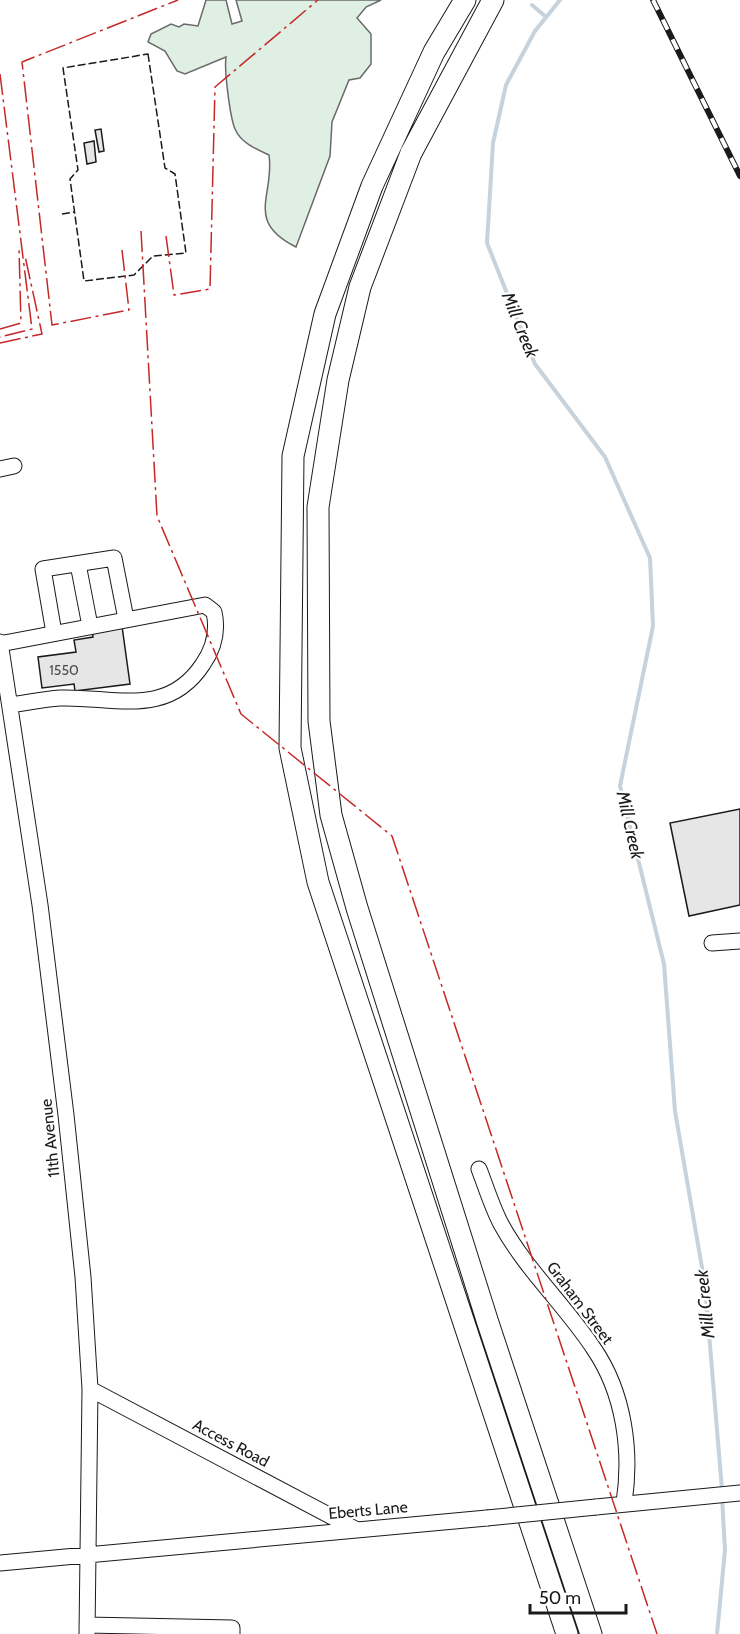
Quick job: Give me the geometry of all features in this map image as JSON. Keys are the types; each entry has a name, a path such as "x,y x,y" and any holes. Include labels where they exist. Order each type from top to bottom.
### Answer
{"highway":[{"path":"465,0 434,51 372,186 326,314 293,456 290,748 318,882 567,1634"},
{"path":"493,0 411,153 360,287 338,380 318,507 319,721 331,815 357,908 488,1323 591,1634"}],"street":[{"path":"54,633 43,569 114,558 126,619"},
{"path":"78,564 90,626"},
{"path":"0,643 205,605 214,612 217,628 207,657 194,678 173,693 153,700 128,702 60,698 10,705"},
{"name":"11th Avenue","path":"0,643 66,1115 83,1277 90,1389 87,1629"},
{"path":"712,943 740,941"},
{"name":"Graham Street","path":"479,1168 501,1224 540,1281 595,1349 614,1389 624,1424 628,1475 624,1503"},
{"name":"Access Road","path":"90,1389 355,1529"},
{"name":"Eberts Lane","path":"0,1563 740,1493"},
{"path":"87,1629 232,1631"}],"green space":[{"path":"206,0 226,0 232,24 242,21 236,0 381,0 366,7 357,18 371,34 371,64 360,78 349,80 332,122 330,156 296,247 280,237 266,217 269,155 245,142 235,129 228,93 226,57 185,74 177,71 165,51 148,42 151,34 171,24 179,27 184,24 198,26"}],"building":[{"path":"101,129 104,151 99,152 95,130"},
{"path":"94,141 96,162 87,164 84,143"},
{"path":"122,626 130,684 75,691 74,684 42,688 38,657 76,652 74,640 93,637 92,630"},
{"path":"740,809 740,905 689,916 670,823"}],"waterway":[{"name":"Mill Creek","path":"560,0 535,31 506,85 493,143 487,243 535,364 605,457 650,558 653,626 620,786 664,964 675,1111 705,1285 722,1490"},
{"path":"532,5 546,17"},
{"name":"Mill Creek","path":"717,1634 725,1550 722,1497"}],"railway":[{"path":"653,0 740,176"}],"fence":[{"path":"148,54 165,168 175,174 186,253 153,256 134,275 84,281 70,179 78,170 63,68 148,54"},
{"path":"62,214 75,212"}],"power":[{"path":"122,250 129,310 52,325 22,62 178,0"},
{"path":"166,236 174,295 210,289 215,87 318,0"},
{"path":"0,74 32,329 0,337"},
{"path":"141,231 157,516 241,714 392,836 657,1634"},
{"path":"0,329 21,323 19,248"},
{"path":"0,343 42,334 25,256"}]}
